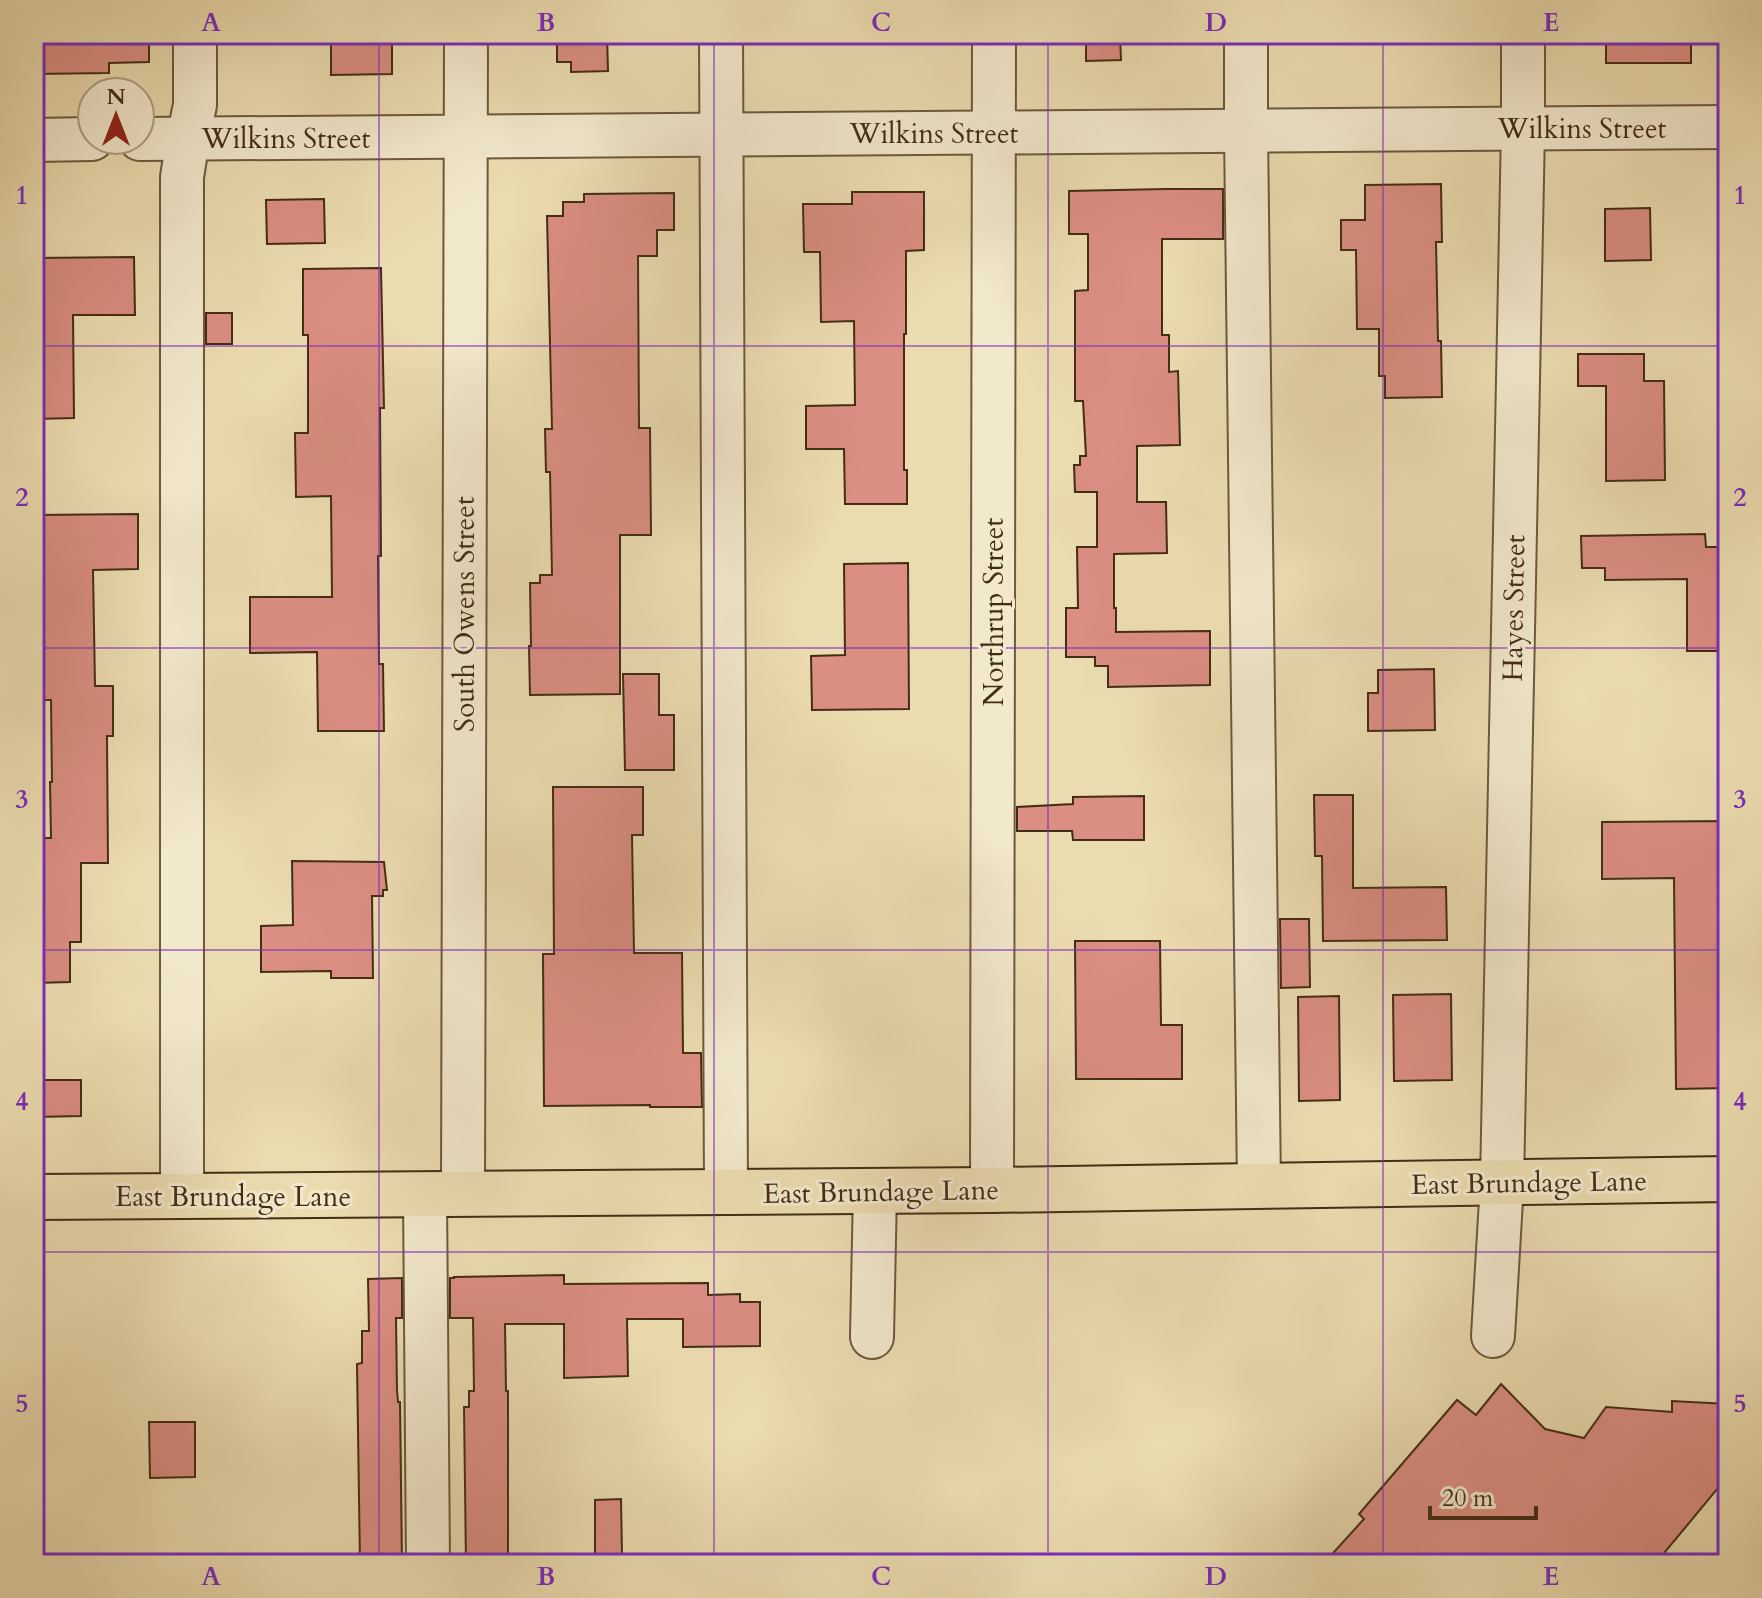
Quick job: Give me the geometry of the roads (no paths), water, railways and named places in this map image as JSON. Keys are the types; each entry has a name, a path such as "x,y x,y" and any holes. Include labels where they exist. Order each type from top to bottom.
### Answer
{"main road":[{"name":"East Brundage Lane","path":"34,1197 992,1190 1728,1179"}],"street":[{"path":"182,1196 182,177 195,105 195,34"},
{"name":"South Owens Street","path":"428,1564 444,1194 466,34"},
{"path":"721,34 726,1192"},
{"name":"Northrup Street","path":"992,1190 994,34"},
{"path":"1246,34 1259,1186"},
{"name":"Hayes Street","path":"1493,1336 1502,1183 1523,34"},
{"name":"Wilkins Street","path":"156,139 1728,127"},
{"path":"34,140 76,139"},
{"path":"872,1337 875,1191"}]}
